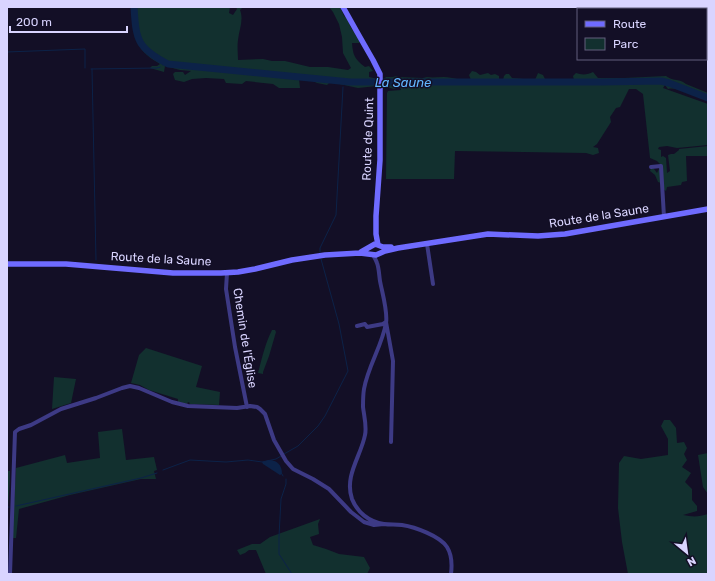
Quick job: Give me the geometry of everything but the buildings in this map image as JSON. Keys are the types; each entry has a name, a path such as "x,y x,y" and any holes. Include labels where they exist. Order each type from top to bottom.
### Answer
{"street":[{"name":"Route de Quint","path":"343,7 374,60 380,77 380,160 375,246"},
{"path":"651,167 661,166 664,217"},
{"name":"Route de la Saune","path":"7,264 66,264 198,274 227,272 255,269 314,256 360,253 376,254 398,248 488,234 538,236 565,234 708,209"},
{"path":"427,244 433,284"},
{"path":"376,254 370,251 375,246 381,248 376,254 392,361 391,442"},
{"name":"Route de la Saune","path":"360,253 375,246 398,248"},
{"name":"Chemin de l'Église","path":"227,272 226,289 235,347 247,407"},
{"path":"357,326 365,324 367,327 386,322"},
{"path":"384,524 370,520 361,513 354,503 350,487 351,475 365,436 363,396 366,381 386,322"},
{"path":"10,574 14,438 16,431 38,422 61,409 130,386 139,388 172,402 188,406 237,408 257,406 263,411 268,420 274,440 286,461 293,469 318,481 329,489 351,512 364,522 374,525 384,524 408,526 442,541 447,546 450,553 451,574"}],"green space":[{"path":"133,7 230,7 229,13 233,15 237,9 236,7 243,7 240,10 241,21 238,42 238,60 263,59 285,61 310,67 328,67 348,70 351,68 343,53 339,24 329,7 340,7 360,42 352,43 355,57 365,67 369,66 373,71 369,72 369,77 378,79 377,86 358,88 330,82 327,85 317,83 309,79 299,79 300,88 279,88 273,84 246,81 242,84 226,83 224,79 192,79 184,82 175,80 173,74 175,72 183,72 185,75 191,71 165,66 164,72 150,68 160,64 142,50 136,39"},
{"path":"472,71 480,75 488,73 491,75 495,74 499,76 499,79 503,80 506,74 509,74 512,78 535,80 538,73 543,75 545,79 574,80 573,76 576,73 589,74 593,72 598,78 666,76 671,79 682,81 708,93 708,100 701,97 696,97 694,94 678,89 668,89 665,85 663,88 708,104 708,145 677,148 667,146 659,147 658,149 661,150 661,157 663,156 666,158 667,173 670,171 668,155 674,154 679,149 708,146 708,156 686,156 687,181 682,182 681,185 667,187 666,191 662,188 661,183 658,182 655,175 650,171 651,168 657,173 660,164 650,158 643,94 636,89 629,89 620,107 616,108 610,117 611,122 597,144 593,147 598,148 599,153 593,155 586,153 455,151 454,179 386,179 387,93 388,91 401,90 400,87 394,89 387,87 383,80 386,77 396,76 423,78 446,77 460,80 471,80 469,75"},
{"path":"272,330 275,330 276,332 269,356 263,374 258,373 266,346"},
{"path":"146,348 202,366 196,387 220,392 219,405 189,404 190,403 188,402 187,404 178,402 178,399 131,383 139,355"},
{"path":"54,377 76,379 71,403 52,409"},
{"path":"664,420 670,420 676,428 677,443 684,442 687,448 684,454 687,460 682,467 691,473 685,482 692,489 692,500 697,506 697,511 683,515 702,516 708,514 708,574 628,574 618,508 619,463 624,456 641,459 668,455 668,439 661,426"},
{"path":"122,429 126,460 154,457 157,470 154,471 156,479 141,479 70,495 19,509 16,538 12,538 16,468 65,455 67,463 100,458 98,432"},
{"path":"708,453 708,494 703,487 698,455"},
{"path":"7,471 10,471 7,521"},
{"path":"320,519 318,524 319,534 310,537 313,545 339,554 364,557 370,568 367,574 266,574 256,550 249,550 240,555 237,550 252,544 260,544 270,537"}],"water":[{"path":"269,460 278,464 281,468 282,474 280,475 262,462"}],"waterway":[{"name":"La Saune","path":"134,7 137,35 140,42 150,53 168,64 350,82 661,81 708,98"},
{"path":"7,52 85,49 85,68"},
{"path":"91,69 160,67"},
{"path":"92,69 96,260"},
{"path":"320,252 320,248 336,215 343,87"},
{"path":"284,454 298,446 318,426 325,416 348,371 339,324 321,259"},
{"path":"163,470 190,460 226,462 248,460 262,462 276,459 281,456"},
{"path":"16,506 141,478 157,473"},
{"path":"286,479 286,484 281,499 279,554 292,574"}]}
